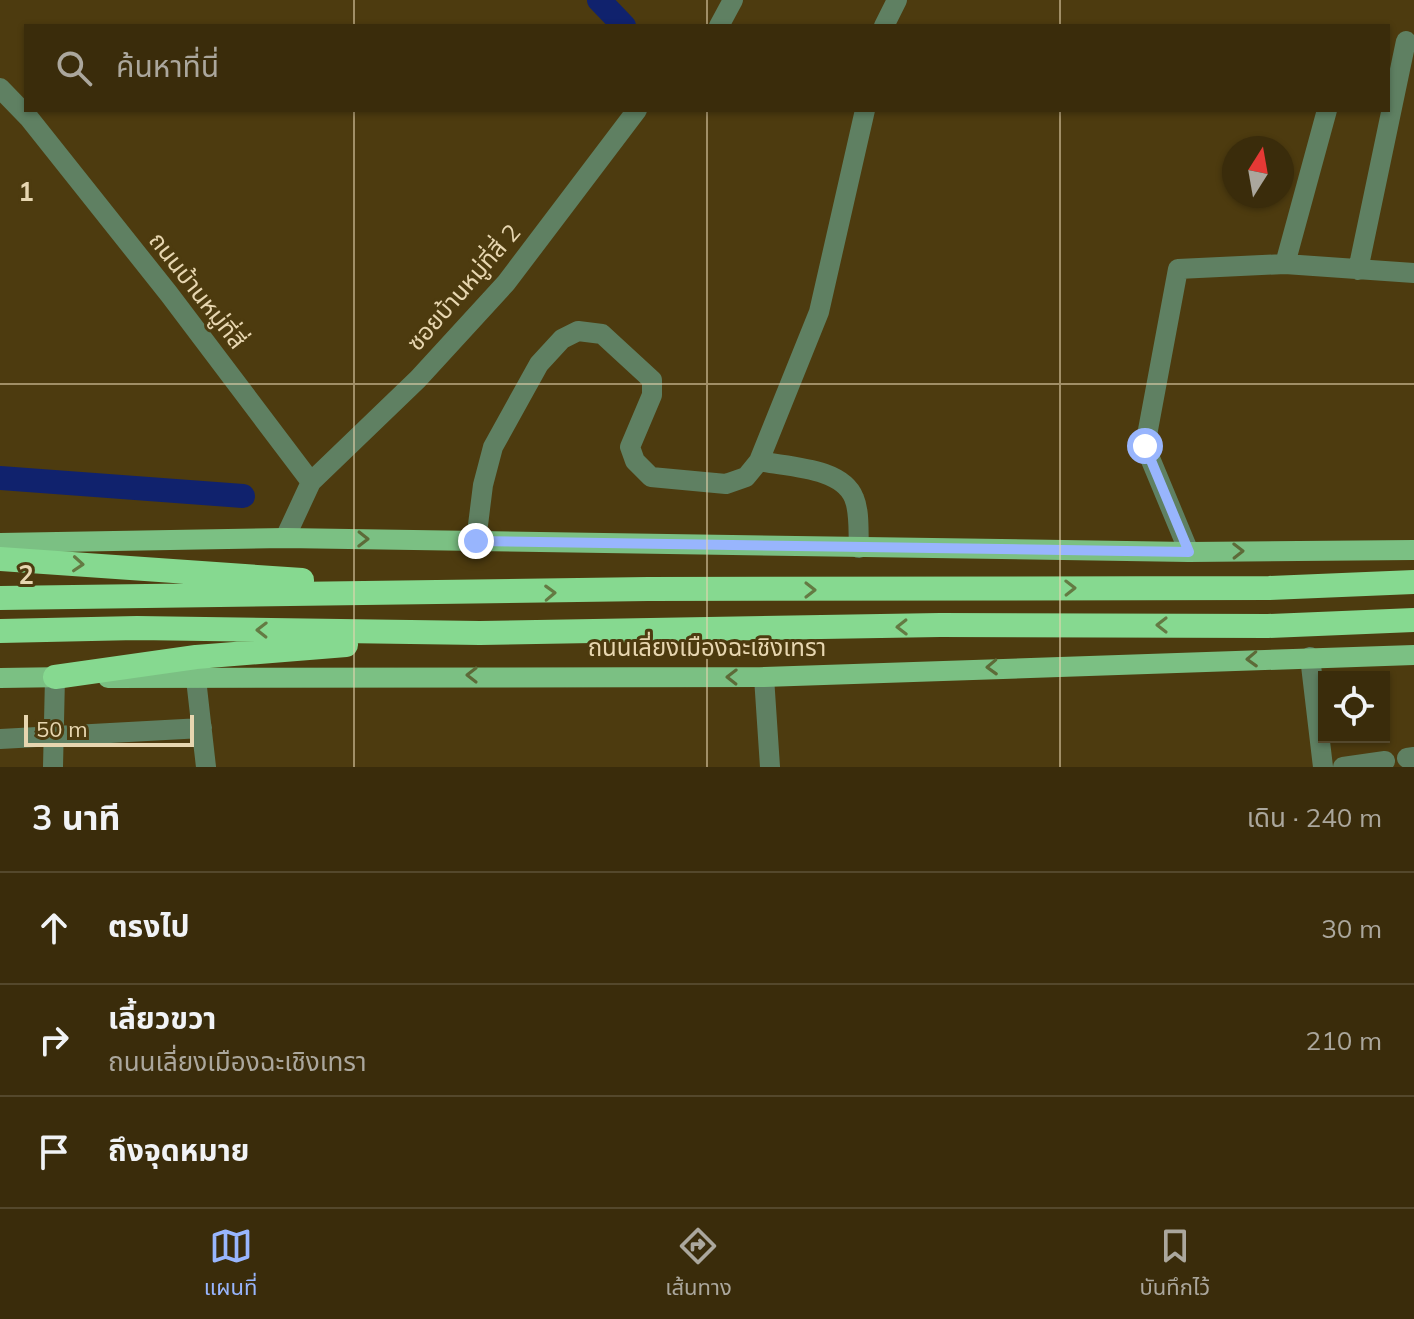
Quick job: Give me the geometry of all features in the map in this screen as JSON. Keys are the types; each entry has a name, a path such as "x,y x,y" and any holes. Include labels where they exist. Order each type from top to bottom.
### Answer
{"highway":[{"path":"0,559 472,592"},
{"path":"0,598 1269,588 1414,582"},
{"name":"ถนนเลี่ยงเมืองฉะเชิงเทรา","path":"0,631 137,628 480,633 940,625 1268,626 1414,620"},
{"path":"55,677 196,657 480,633"}],"main road":[{"path":"0,543 285,538 1189,552 1414,550"},
{"name":"ถนนเลี่ยงเมืองฉะเชิงเทรา","path":"0,678 196,679 414,675 764,677 1414,655"}],"street":[{"path":"720,24 733,0"},
{"path":"885,24 897,0"},
{"path":"1390,106 1403,40"},
{"name":"ถนนบ้านหมู่ที่สี่","path":"0,88 29,118 169,294 311,482"},
{"name":"ซอยบ้านหมู่ที่สี่ 2","path":"311,482 418,379 506,283 635,112"},
{"path":"476,541 483,485 493,447 539,364 562,339 578,331 602,334 652,380 652,395 630,447 635,461 651,477 726,484 746,477 759,461 819,312 865,112"},
{"path":"1285,264 1326,112"},
{"path":"1358,270 1389,112"},
{"path":"1189,552 1145,446 1178,269 1285,264 1414,273"},
{"path":"759,461 836,477 848,486 856,501 859,548"},
{"path":"285,538 311,482"},
{"path":"1310,657 1323,767"},
{"path":"53,767 55,677"},
{"path":"764,677 770,767"},
{"path":"196,679 206,767"},
{"path":"0,739 202,728"},
{"path":"1343,767 1385,761"}],"waterway":[{"path":"599,0 622,24"},
{"path":"0,478 243,496"}],"route":[{"path":"476,541 1189,552 1145,446"}]}
